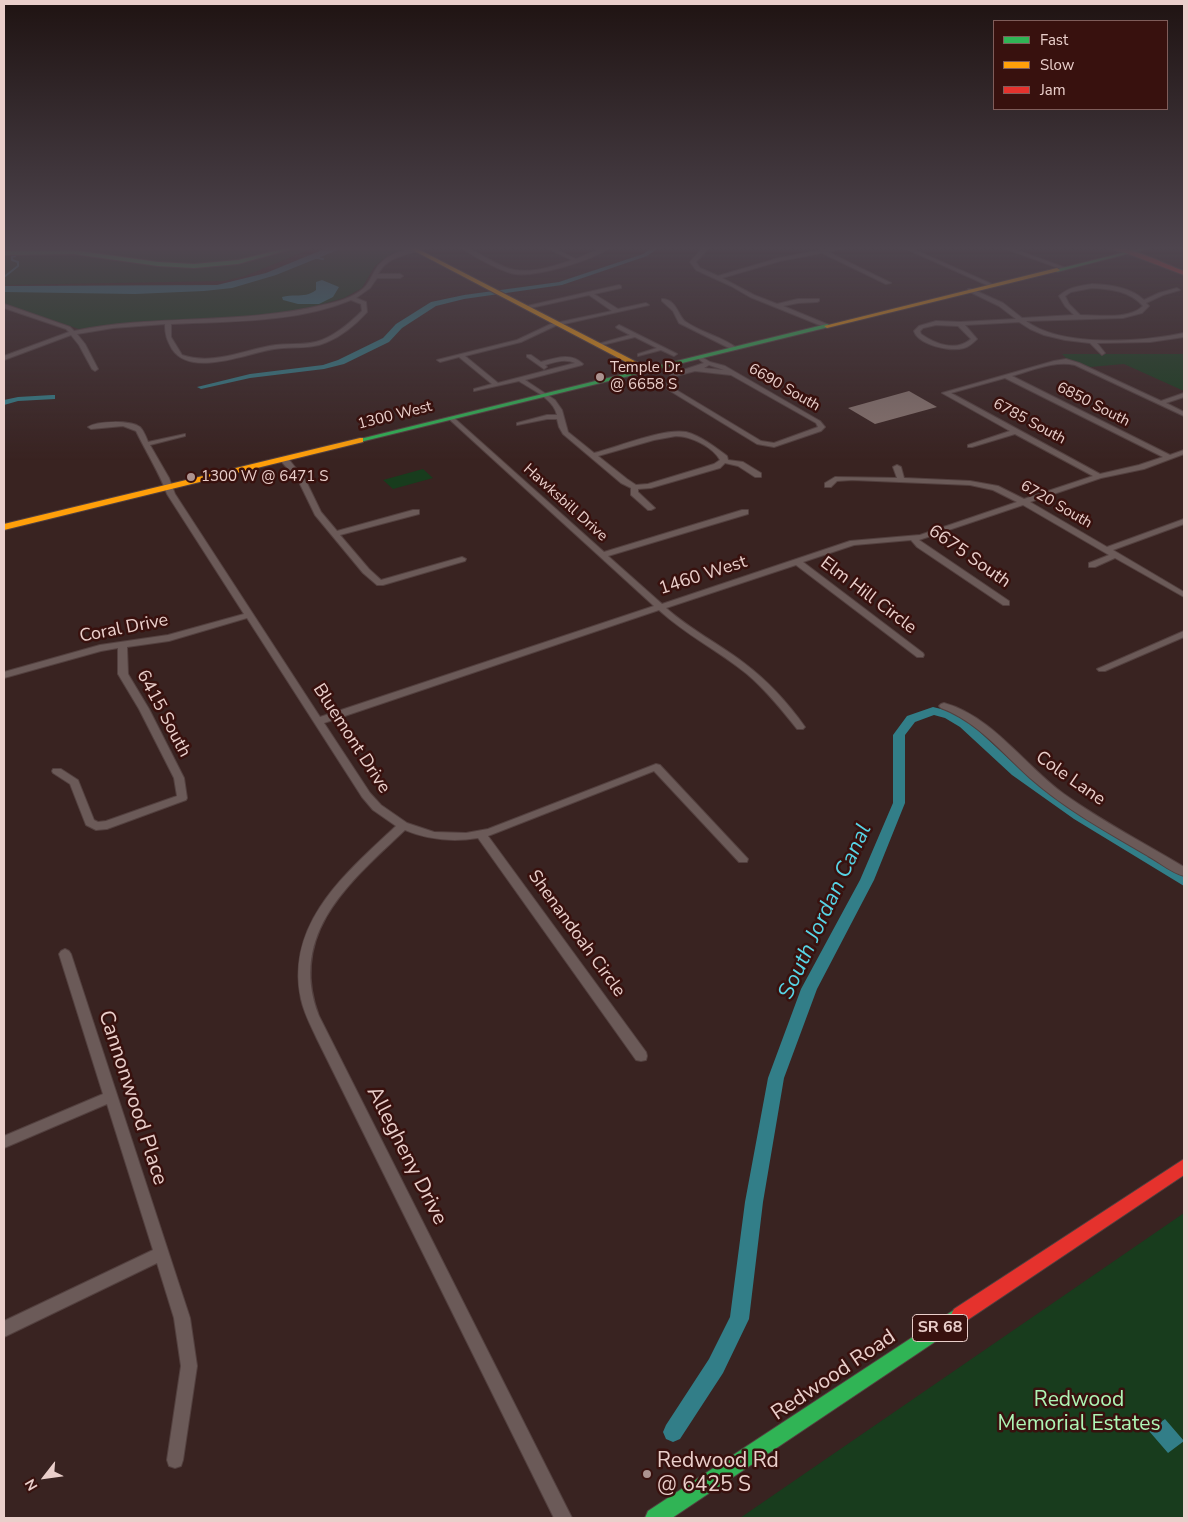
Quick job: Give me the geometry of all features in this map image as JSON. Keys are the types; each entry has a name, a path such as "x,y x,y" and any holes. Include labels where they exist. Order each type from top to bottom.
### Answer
{"main road":[{"path":"547,318 648,370"},
{"name":"1300 West","path":"4,527 648,370 704,360 735,349 859,318"},
{"name":"Redwood Road","path":"655,1518 1184,1166"}],"street":[{"path":"41,318 68,328 82,344 95,369"},
{"path":"4,358 72,333 96,329 258,318"},
{"path":"168,323 167,335 180,356 190,360 214,360 275,347 308,346 322,342 331,338 356,318"},
{"path":"440,360 519,341 559,324 586,318"},
{"path":"679,318 681,322 735,349"},
{"path":"807,318 827,326"},
{"path":"1018,318 1033,329 1051,336 1092,341 1146,341 1184,335"},
{"path":"960,324 974,340 965,346 946,347 935,344 922,338 917,331 929,324 960,324 1049,318"},
{"path":"619,327 674,354"},
{"path":"600,345 635,335"},
{"path":"1092,341 1102,353"},
{"path":"640,355 662,348"},
{"path":"461,356 497,385"},
{"path":"529,356 551,372"},
{"path":"476,390 580,364 575,359 569,358 540,364"},
{"name":"6690 South","path":"704,360 733,373 818,422 822,427 820,430 774,445 759,443 670,389 669,386 673,375 694,369 704,360"},
{"path":"1006,376 1061,361 1077,364 1184,414"},
{"name":"6690 South","path":"694,369 733,373"},
{"name":"6785 South","path":"1006,376 945,393 1099,476"},
{"name":"6850 South","path":"1006,376 1169,457"},
{"path":"524,379 536,392 545,395 558,408 561,428 565,433 624,481 635,486 648,486 717,466 724,461 740,464 758,475"},
{"path":"1161,403 1184,396"},
{"path":"519,424 547,417 560,417"},
{"name":"Hawksbill Drive","path":"451,418 692,634 743,666 772,692 800,727"},
{"name":"Bluemont Drive","path":"91,427 131,425 139,430 171,494 376,808 403,826 434,835 481,834 656,767 743,859"},
{"path":"970,446 1017,431"},
{"path":"592,456 680,434 689,435 701,442 722,456 724,461"},
{"path":"147,444 183,436"},
{"name":"1460 West","path":"319,721 861,541 913,538 929,534 1099,476 1133,469 1184,452"},
{"path":"284,459 302,481 311,503 366,571 380,583 462,559"},
{"path":"896,467 901,480"},
{"name":"6720 South","path":"828,485 835,479 901,480 982,485 1004,492 1024,502 1184,595"},
{"path":"635,486 634,494 650,508"},
{"path":"335,534 416,512"},
{"path":"602,555 745,512"},
{"path":"1107,550 1184,522"},
{"name":"6675 South","path":"913,538 920,545 1006,603"},
{"path":"1092,565 1116,556"},
{"name":"Elm Hill Circle","path":"797,562 920,655"},
{"name":"Coral Drive","path":"4,675 93,650 169,638 249,615"},
{"path":"1102,669 1184,634"},
{"name":"6415 South","path":"57,770 74,782 90,822 96,826 107,825 182,798 179,778 144,709 123,674 122,644"},
{"name":"Cole Lane","path":"944,706 965,714 988,732 1016,761 1045,785 1184,872"},
{"name":"Allegheny Drive","path":"403,826 336,890 325,905 313,928 306,960 304,980 308,1000 326,1044 563,1518"},
{"name":"Shenandoah Circle","path":"481,834 642,1056"},
{"name":"Cannonwood Place","path":"65,954 182,1318 188,1350 188,1384 175,1460"},
{"path":"4,1142 110,1097"},
{"path":"4,1330 162,1254"}],"green space":[{"path":"46,318 223,318 193,319 79,329"},
{"path":"1062,354 1184,354 1184,391 1124,364 1090,367 1067,359"},
{"path":"423,469 433,478 393,489 383,480"},
{"name":"Redwood Memorial Estates","path":"1184,1213 1184,1518 740,1518"}],"water":[{"path":"1165,1419 1184,1441 1168,1453 1149,1431"}],"building":[{"path":"909,391 937,407 875,424 848,408"}],"waterway":[{"path":"201,387 250,376 324,367 341,362 386,340 399,326 410,318"},
{"path":"4,403 18,399 52,397"},
{"name":"South Jordan Canal","path":"673,1432 716,1366 739,1319 754,1202 776,1078 809,989 867,880 899,803 899,735 911,719 933,711 949,715 964,724 1016,772 1079,816 1184,881"}],"traffic: fast":[{"path":"360,440 827,326"},
{"path":"655,1518 960,1315"}],"traffic: slow":[{"path":"547,318 648,370"},
{"path":"827,326 860,318"},
{"path":"4,527 360,440"}],"traffic: jam":[{"path":"960,1315 1184,1166"}],"place":[{"name":"Temple Dr. @ 6658 S","path":"600,377"},
{"name":"1300 W @ 6471 S","path":"191,477"},
{"name":"Redwood Rd @ 6425 S","path":"647,1474"}]}
